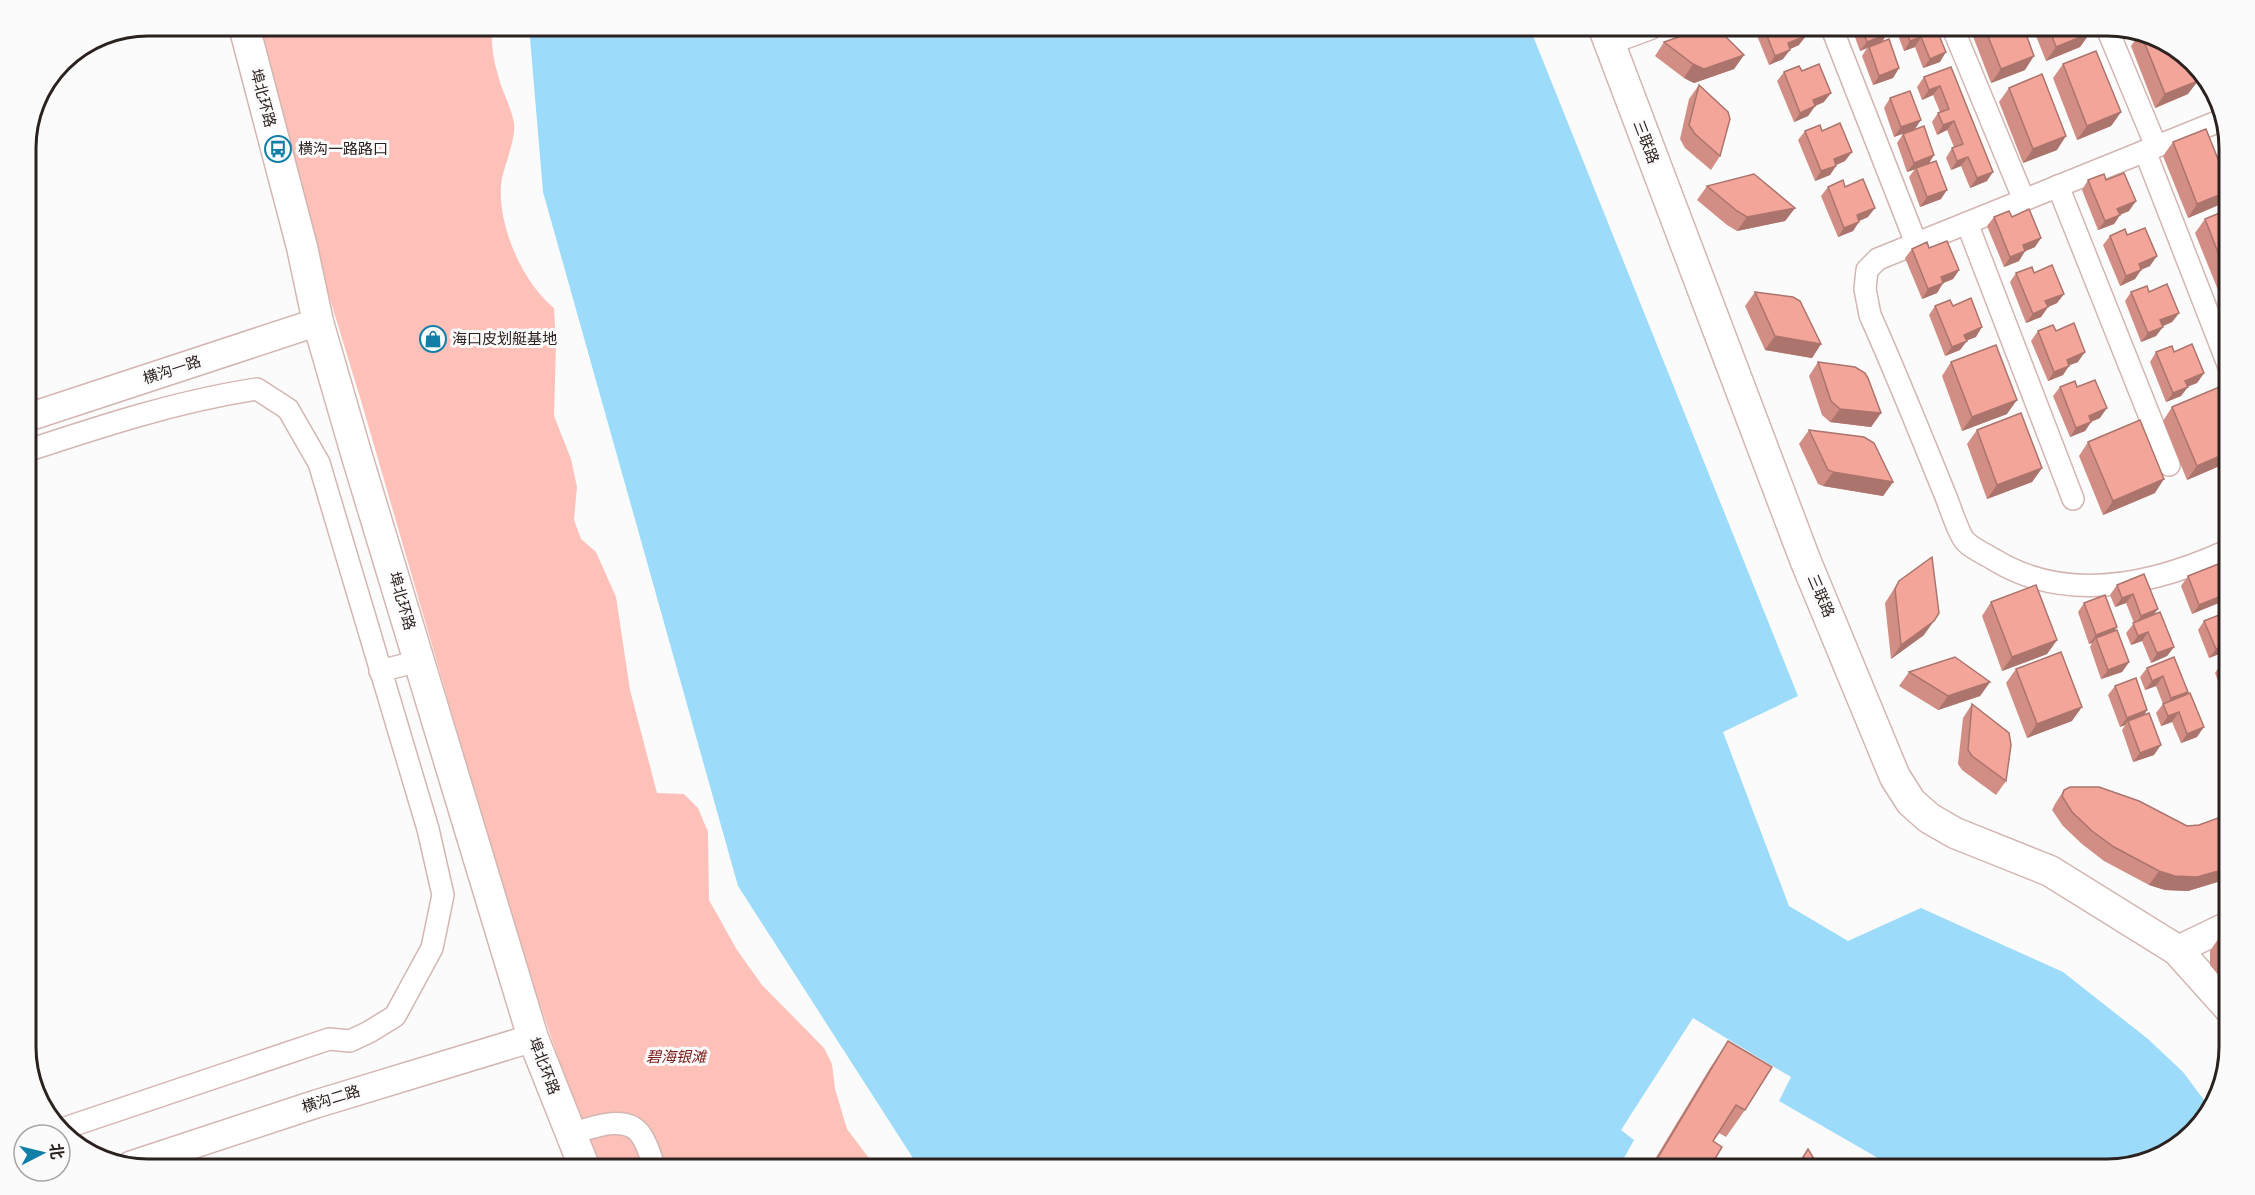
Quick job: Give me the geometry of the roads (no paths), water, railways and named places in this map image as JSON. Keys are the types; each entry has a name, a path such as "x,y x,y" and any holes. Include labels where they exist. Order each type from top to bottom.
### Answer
{"main road":[{"name":"埠北环路","path":"247,36 302,247 318,322 533,1038 581,1159"},
{"name":"三联路","path":"1606,36 1806,562 1895,777 1911,802 1929,818 1955,833 2050,871 2177,950 2219,997"}],"street":[{"path":"1834,36 1916,243"},
{"path":"1956,36 2024,200"},
{"path":"2110,36 2219,340"},
{"path":"2216,122 1878,259 1867,270 1865,289 1870,315 1965,541 2011,570 2057,584 2079,586 2109,586 2137,582 2168,574 2219,554"},
{"path":"2058,186 2169,465"},
{"path":"1967,223 2073,499"},
{"name":"横沟一路","path":"36,415 318,322"},
{"path":"36,448 135,416 221,394 257,389 288,409 319,463 428,829 443,895 432,948 395,1016 350,1041 329,1039 72,1126"},
{"path":"380,671 419,661"},
{"path":"2177,950 2219,930"},
{"name":"横沟二路","path":"149,1159 327,1100 533,1038"},
{"path":"571,1134 603,1124 625,1124 640,1132 651,1159"}],"water":[{"path":"530,36 1533,36 1798,696 1723,732 1789,906 1848,941 1921,908 2063,972 2148,1039 2183,1072 2204,1103 2186,1126 2163,1144 2136,1155 2121,1158 1880,1159 1779,1101 1791,1077 1693,1018 1621,1130 1634,1140 1624,1159 914,1159 738,886 543,192"}],"place":[{"name":"横沟一路路口","path":"278,149"},
{"name":"海口皮划艇基地","path":"433,339"}],"park label":[{"name":"碧海银滩","path":"676,1057"}]}
